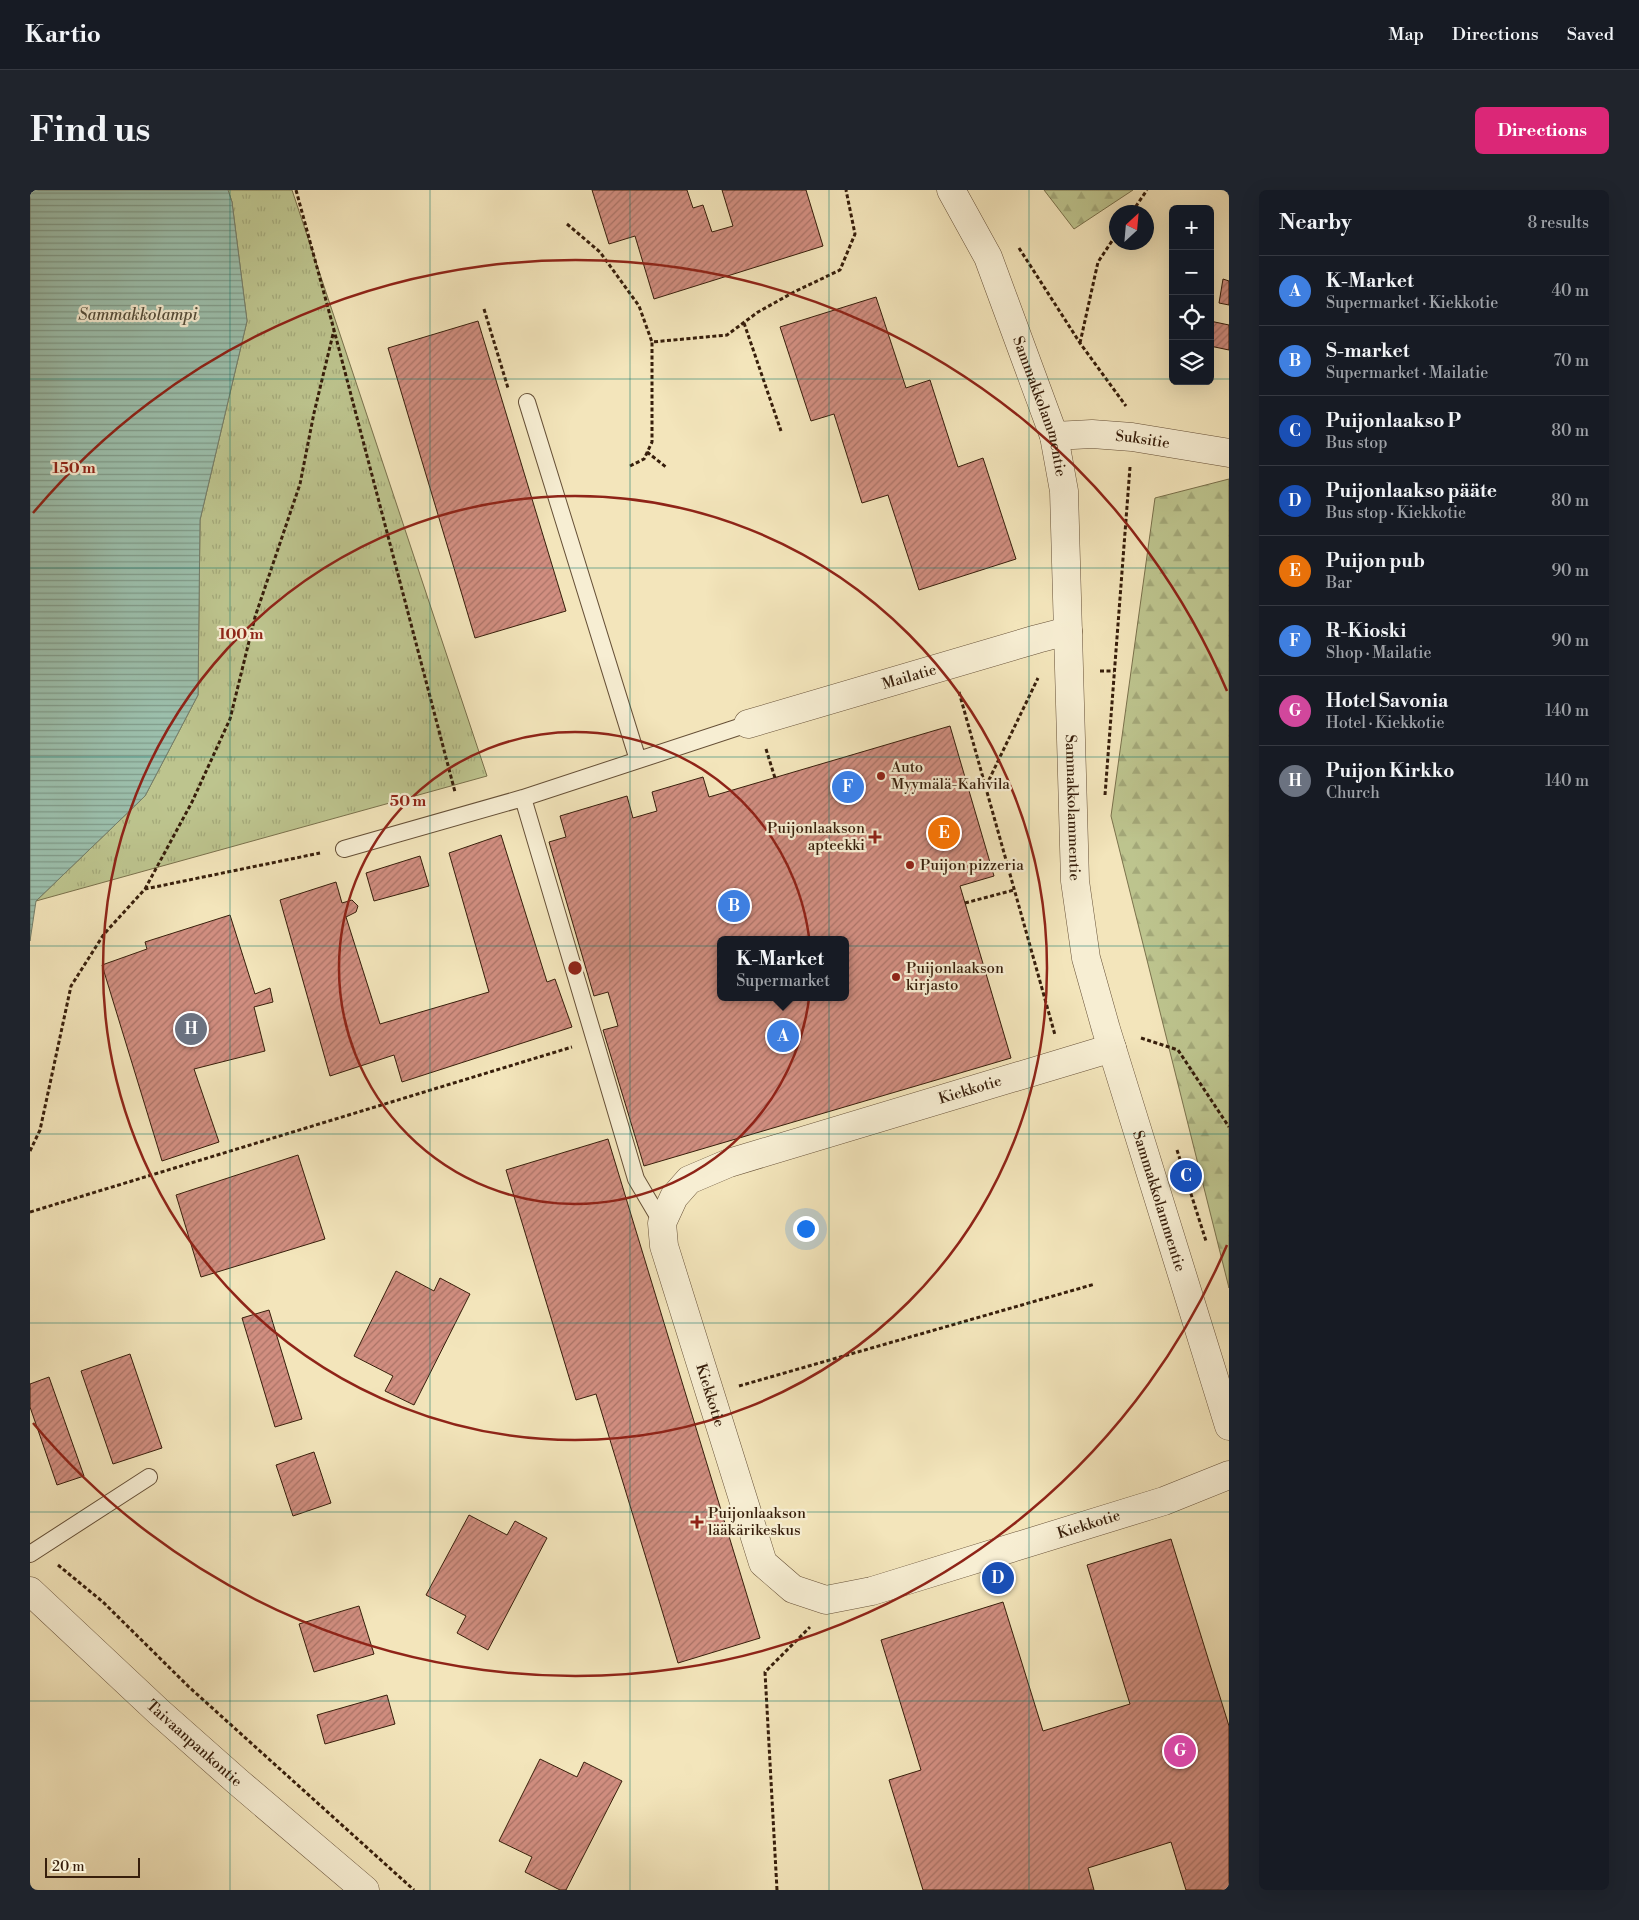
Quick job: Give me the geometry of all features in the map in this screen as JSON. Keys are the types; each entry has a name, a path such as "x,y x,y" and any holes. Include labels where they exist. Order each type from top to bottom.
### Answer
{"street":[{"name":"Sammakkolammentie","path":"951,190 988,257 1054,436 1064,491 1075,881 1086,958 1229,1426"},
{"name":"Suksitie","path":"1054,436 1092,434 1132,437 1229,453"},
{"name":"Mailatie","path":"748,724 1068,631"},
{"name":"Kiekkotie","path":"1112,1048 729,1162 689,1180 674,1197 662,1222 664,1246 763,1563 792,1589 826,1600 872,1591 1164,1501 1229,1475"},
{"name":"Taivaanpankontie","path":"30,1591 238,1782 365,1890"}],"lane":[{"path":"528,402 638,760"},
{"path":"344,848 523,798 748,724"},
{"path":"523,798 636,1179 662,1222"},
{"path":"34,1551 149,1477"}],"path":[{"path":"296,190 461,816"},
{"path":"652,342 727,335 744,322 794,292 840,270 855,234 846,190"},
{"path":"1137,205 1147,190"},
{"path":"567,224 600,252 639,306 652,342 652,442 644,459 630,466"},
{"path":"1018,246 1080,343 1132,413 1132,437 1105,796"},
{"path":"1080,343 1098,262 1109,246"},
{"path":"744,322 781,431"},
{"path":"30,1151 40,1130 72,986 104,934 145,889 192,802 230,719 256,618 300,484 334,330"},
{"path":"647,452 666,467"},
{"path":"986,786 1041,673"},
{"path":"963,706 1057,1044"},
{"path":"765,747 775,778"},
{"path":"145,889 344,848"},
{"path":"965,903 1014,890"},
{"path":"1143,1047 1140,1038 1178,1050 1229,1127"},
{"path":"30,1212 595,1040"},
{"path":"1177,1149 1206,1243"},
{"path":"753,1382 1096,1284"},
{"path":"34,1551 103,1602 188,1687 414,1890"},
{"path":"778,1890 765,1672 810,1627 826,1600"}],"green space":[{"path":"228,190 292,190 487,776 36,901 145,796 198,695 200,520 247,321 232,202"},
{"path":"1044,190 1133,190 1109,205 1074,229"},
{"path":"1229,479 1229,1288 1111,816 1155,498"}],"water":[{"name":"Sammakkolampi","path":"30,190 228,190 232,202 247,321 200,520 198,695 145,796 36,901 30,941"}],"building":[{"path":"592,190 687,190 693,208 703,205 712,232 733,226 722,190 806,190 823,246 654,299 635,236 609,244"},
{"path":"1223,279 1229,281 1229,305 1219,303"},
{"path":"876,297 906,388 930,380 958,467 983,458 1016,559 919,590 888,495 862,503 834,414 811,421 780,327"},
{"path":"478,321 566,611 475,638 388,348"},
{"path":"1214,322 1229,325 1229,350 1214,347"},
{"path":"950,726 994,876 960,886 1011,1058 644,1166 603,1030 618,1026 608,992 594,996 549,842 566,837 560,816 627,796 633,818 657,811 652,792 703,777 709,797"},
{"path":"501,835 547,982 555,979 572,1027 402,1082 394,1055 330,1076 280,900 336,882 342,903 352,900 358,906 356,912 346,917 380,1024 489,992 449,853"},
{"path":"420,856 429,886 374,901 366,873"},
{"path":"230,915 255,994 270,988 273,1002 254,1007 265,1051 194,1069 219,1142 162,1161 102,965 147,949 145,942"},
{"path":"608,1139 760,1638 678,1663 596,1394 576,1400 506,1170"},
{"path":"298,1155 325,1239 201,1277 176,1195"},
{"path":"396,1271 434,1291 440,1278 470,1294 414,1405 385,1391 393,1376 354,1356"},
{"path":"269,1310 302,1419 275,1427 242,1318"},
{"path":"130,1354 162,1448 113,1464 81,1371"},
{"path":"49,1377 84,1476 57,1485 30,1407 30,1384"},
{"path":"314,1452 331,1503 293,1516 276,1465"},
{"path":"469,1515 507,1535 515,1521 547,1538 488,1650 457,1633 466,1616 426,1595"},
{"path":"1171,1539 1229,1726 1229,1890 1186,1890 1171,1842 1088,1868 1094,1890 923,1890 889,1780 921,1770 881,1640 1003,1602 1043,1731 1130,1704 1087,1565"},
{"path":"359,1606 374,1654 314,1672 299,1624"},
{"path":"387,1695 395,1724 325,1744 317,1715"},
{"path":"540,1759 577,1777 584,1762 622,1781 566,1890 560,1890 525,1872 532,1857 499,1841"}],"place":[{"name":"Auto Myymälä-Kahvila","path":"881,776"},
{"name":"R-Kioski","path":"848,787"},
{"name":"Puijon pub","path":"944,833"},
{"name":"Puijonlaakson apteekki","path":"875,837"},
{"name":"Puijon pizzeria","path":"910,865"},
{"name":"S-market","path":"734,906"},
{"name":"Puijonlaakson kirjasto","path":"896,977"},
{"name":"Puijon Kirkko","path":"191,1029"},
{"name":"K-Market","path":"783,1036"},
{"name":"Puijonlaakso P","path":"1186,1176"},
{"name":"Puijonlaakson lääkärikeskus","path":"697,1522"},
{"name":"Puijonlaakso pääte","path":"998,1578"},
{"name":"Hotel Savonia","path":"1180,1751"}]}
